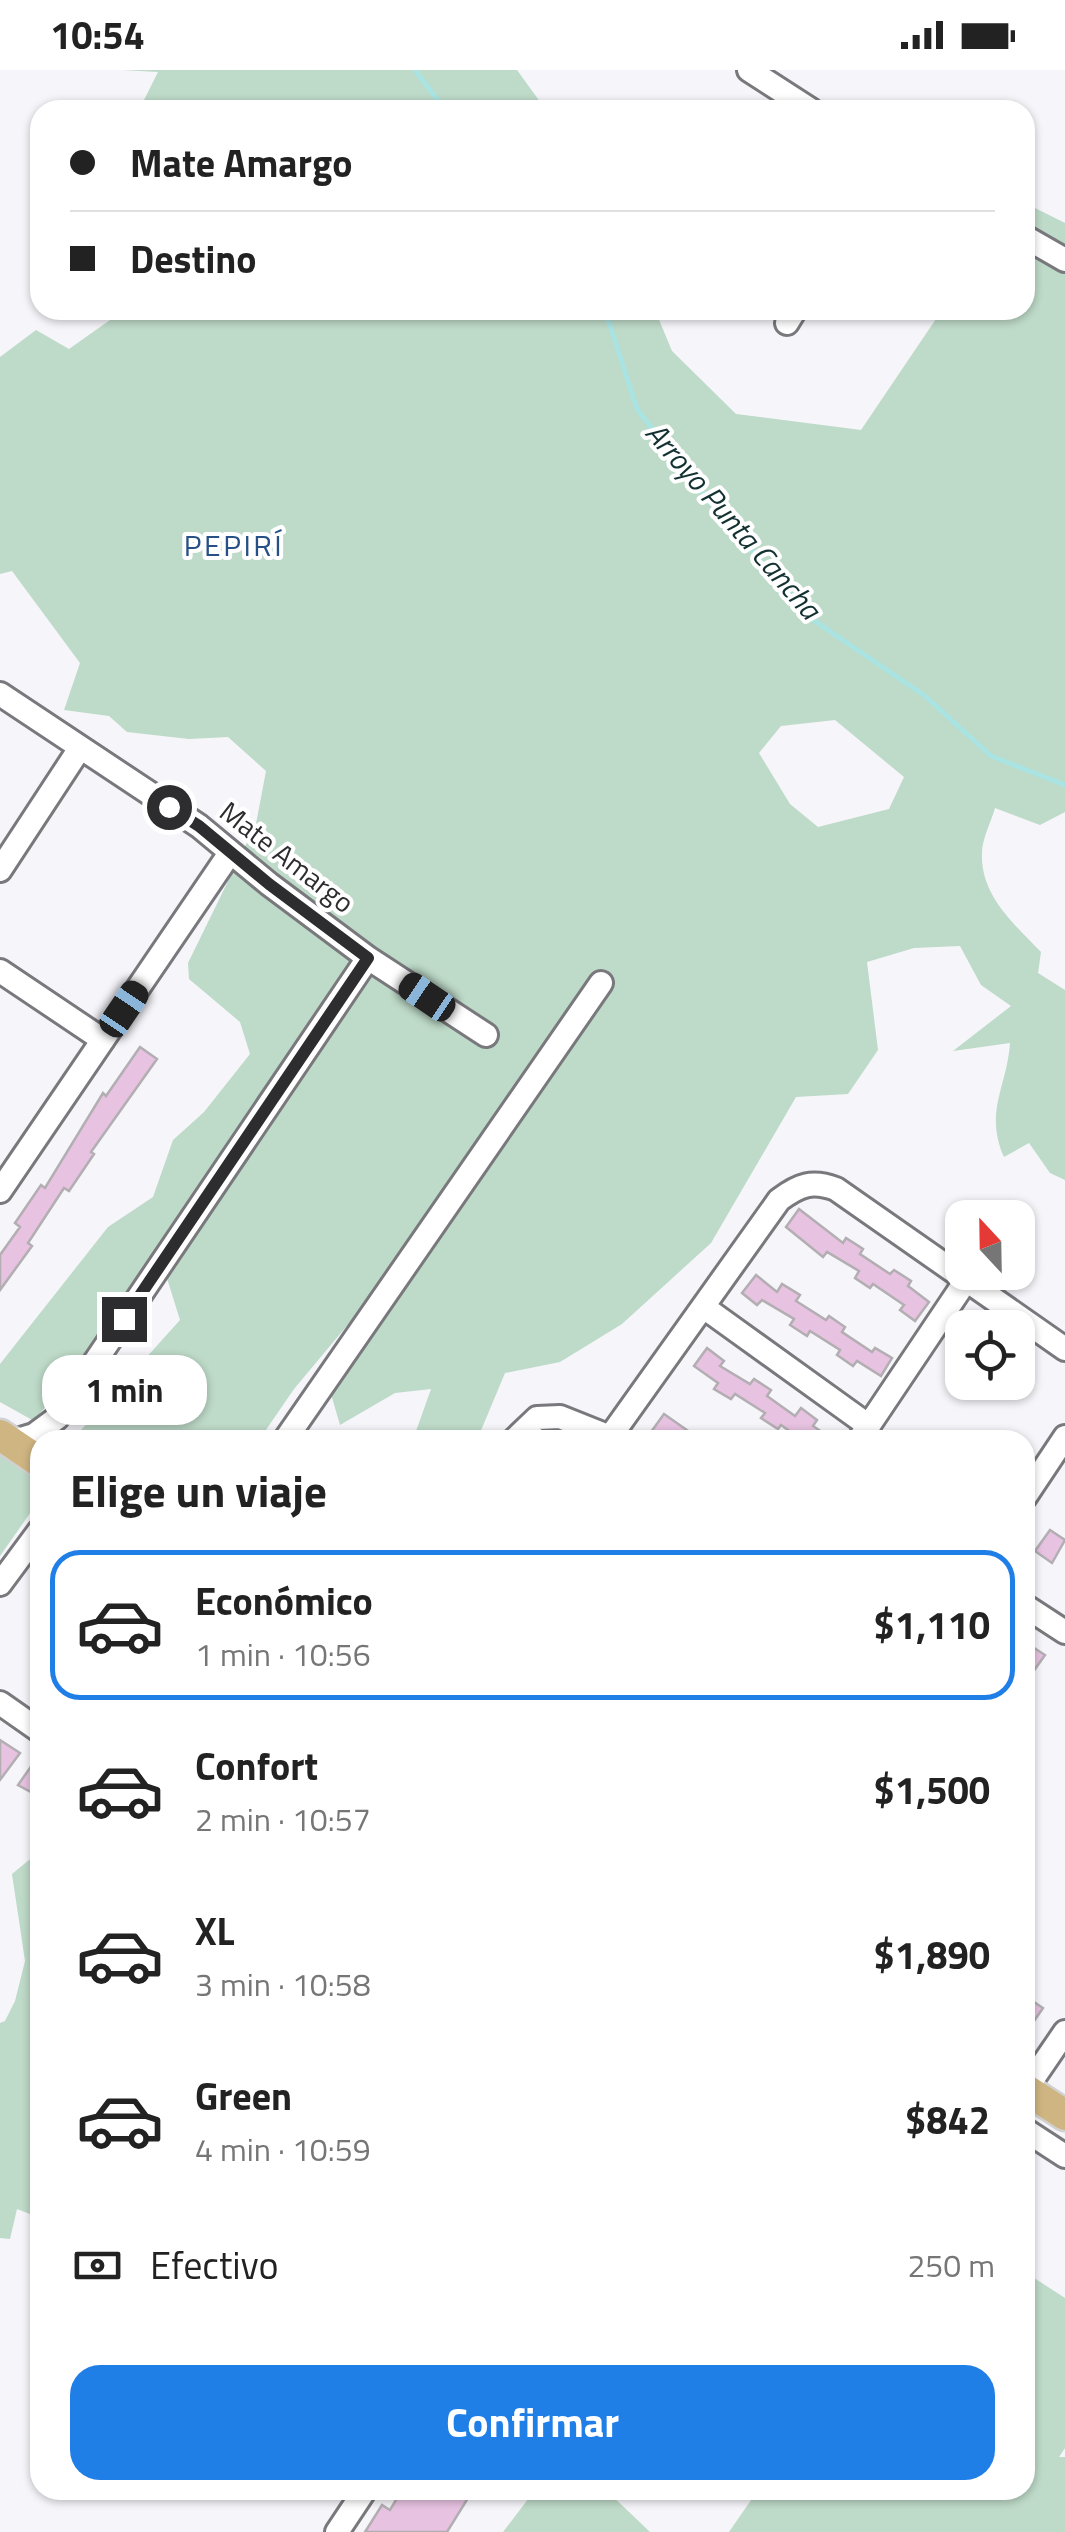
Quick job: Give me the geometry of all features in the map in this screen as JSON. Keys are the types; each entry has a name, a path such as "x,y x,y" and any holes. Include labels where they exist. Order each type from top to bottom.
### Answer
{"main road":[{"path":"5,1439 30,1455"},
{"path":"1035,2096 1065,2116"}],"street":[{"path":"749,70 796,100"},
{"path":"1035,243 1065,260"},
{"name":"Mate Amargo","path":"0,694 199,826 368,958 486,1036"},
{"path":"0,870 80,748"},
{"path":"0,1191 230,853"},
{"path":"41,1430 57,1418 368,958"},
{"path":"0,971 103,1040"},
{"path":"293,1430 601,983"},
{"path":"618,1430 779,1200 797,1186 819,1182 836,1189 945,1264"},
{"path":"866,1430 960,1290"},
{"path":"983,1290 1065,1348"},
{"path":"705,1308 860,1430"},
{"path":"524,1430 537,1418 560,1417 591,1430"},
{"path":"5,1439 30,1436"},
{"path":"1035,1483 1065,1437"},
{"path":"0,1584 30,1544"},
{"path":"1035,1612 1065,1632"},
{"path":"0,1703 30,1725"},
{"path":"1035,2075 1065,2032"},
{"path":"1035,2136 1065,2156"},
{"path":"337,2532 358,2500"}],"green space":[{"path":"122,70 517,70 539,100 144,100 158,72"},
{"path":"1035,208 1065,223 1065,812 1040,825 995,808 982,853 993,895 1041,952 1038,973 1065,990 1065,1180 1050,1173 1029,1143 1004,1157 998,1141 996,1113 1010,1043 953,1051 1011,1006 981,985 960,946 914,948 867,962 878,1050 848,1094 796,1097 711,1243 622,1324 560,1362 505,1373 481,1430 416,1430 431,1389 395,1393 340,1425 326,1377 350,1322 294,1389 266,1430 81,1430 180,1320 161,1259 34,1421 0,1402 0,1364 108,1227 153,1197 173,1140 204,1112 250,1054 240,1022 189,979 188,963 256,824 266,771 228,737 189,739 127,732 109,716 64,710 80,663 12,571 0,574 0,357 36,330 69,349 110,320 659,320 672,351 736,414 861,430 935,320 1035,320","holes":["835,720 904,777 889,809 818,827 790,804 759,753 781,726"]},
{"path":"0,1447 30,1469 30,1513 0,1556"},
{"path":"30,1859 30,2214 17,2209 10,2239 0,2238 0,2023 5,2021 15,2001 25,1961 12,1874"},
{"path":"1035,2278 1065,2298 1065,2448 1059,2457 1065,2457 1065,2532 729,2532 751,2500 1035,2500"},
{"path":"527,2500 616,2500 650,2532 503,2532"}],"building":[{"path":"140,1047 157,1059 91,1152 94,1154 69,1191 64,1188 28,1243 32,1246 0,1290 0,1255 20,1227 15,1223 41,1185 45,1188 103,1093 106,1096"},
{"path":"799,1209 843,1243 846,1238 863,1249 860,1254 890,1274 894,1270 911,1281 908,1286 929,1302 915,1321 900,1310 904,1305 873,1284 870,1288 855,1278 859,1271 827,1252 823,1257 786,1227"},
{"path":"756,1275 777,1292 782,1284 800,1295 796,1301 845,1327 842,1332 872,1352 875,1348 892,1358 881,1376 857,1361 853,1366 837,1355 840,1350 810,1331 807,1336 790,1325 794,1319 762,1300 757,1305 742,1293"},
{"path":"707,1348 724,1361 720,1366 750,1384 754,1379 771,1390 767,1396 795,1416 801,1408 817,1420 813,1426 819,1430 788,1430 781,1425 778,1429 761,1418 765,1413 735,1394 731,1399 714,1389 718,1383 694,1366"},
{"path":"664,1414 687,1430 652,1430"},
{"path":"1050,1530 1065,1540 1052,1563 1035,1551"},
{"path":"1035,1648 1045,1655 1035,1669"},
{"path":"0,1740 20,1753 0,1780"},
{"path":"30,1768 30,1792 18,1785"},
{"path":"1035,2003 1043,2008 1035,2020"},
{"path":"396,2500 467,2500 447,2532 365,2532 382,2505 390,2510"}],"waterway":[{"name":"Arroyo Punta Cancha","path":"415,70 438,100"},
{"name":"Arroyo Punta Cancha","path":"608,320 637,409 716,510 812,619 925,696 991,756 1065,785"}],"district":[{"name":"PEPIRÍ","path":"234,546"}],"route":[{"path":"124,1319 368,958 169,807"}]}
